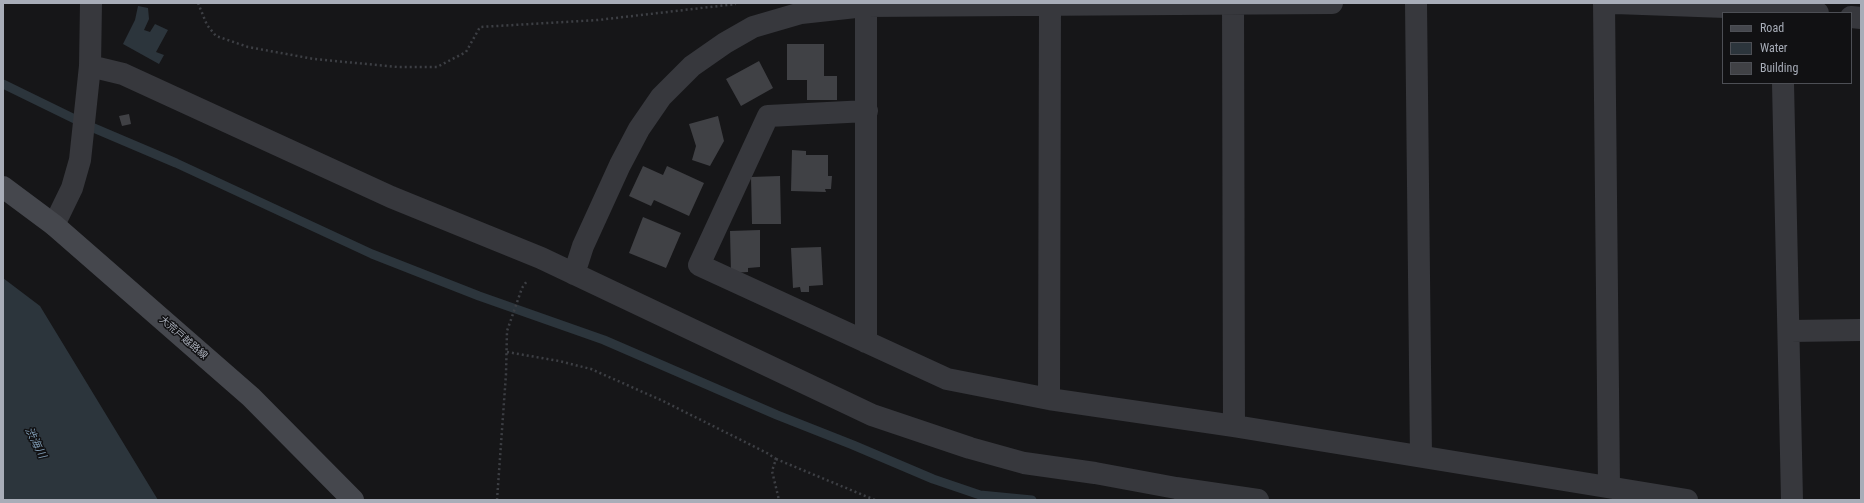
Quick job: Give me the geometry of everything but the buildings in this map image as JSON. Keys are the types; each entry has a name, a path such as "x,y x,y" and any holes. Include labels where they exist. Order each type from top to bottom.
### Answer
{"main road":[{"name":"大荒戸越路線","path":"3,187 54,225 252,397 353,500"}],"street":[{"path":"54,225 72,188 80,160 90,66 91,3"},
{"path":"574,274 582,246 639,129 661,97 692,66 725,43 753,27 801,13 865,5 1332,3"},
{"path":"1416,3 1421,456"},
{"path":"1604,3 1608,486"},
{"path":"1615,3 1781,8 1811,12"},
{"path":"1233,4 1234,426"},
{"path":"865,5 866,342"},
{"path":"1049,399 1050,5"},
{"path":"90,66 123,74 391,197 574,274 872,415 930,435 1024,464 1095,473 1176,488 1258,500"},
{"path":"1783,84 1790,331 1792,500"},
{"path":"866,111 768,116 699,265 947,379 1049,399 1234,426 1687,500"},
{"path":"1790,331 1861,330"}],"path":[{"path":"198,3 207,25 216,36 248,47 314,59 398,67 437,67 466,52 480,27 598,20 740,4"},
{"path":"496,500 507,352 507,331 522,288"},
{"path":"507,352 559,360 591,370 663,401 776,459 875,500"},
{"path":"776,459 772,471 779,500"}],"water":[{"path":"138,6 148,8 149,19 144,30 150,32 155,24 168,30 156,52 164,55 159,64 123,44 135,20"},
{"name":"渋海川","path":"3,278 40,306 158,500 3,500"}],"waterway":[{"path":"3,84 89,126 176,163 372,254 479,296 604,340 777,415 933,479 980,495 1032,500"}]}
